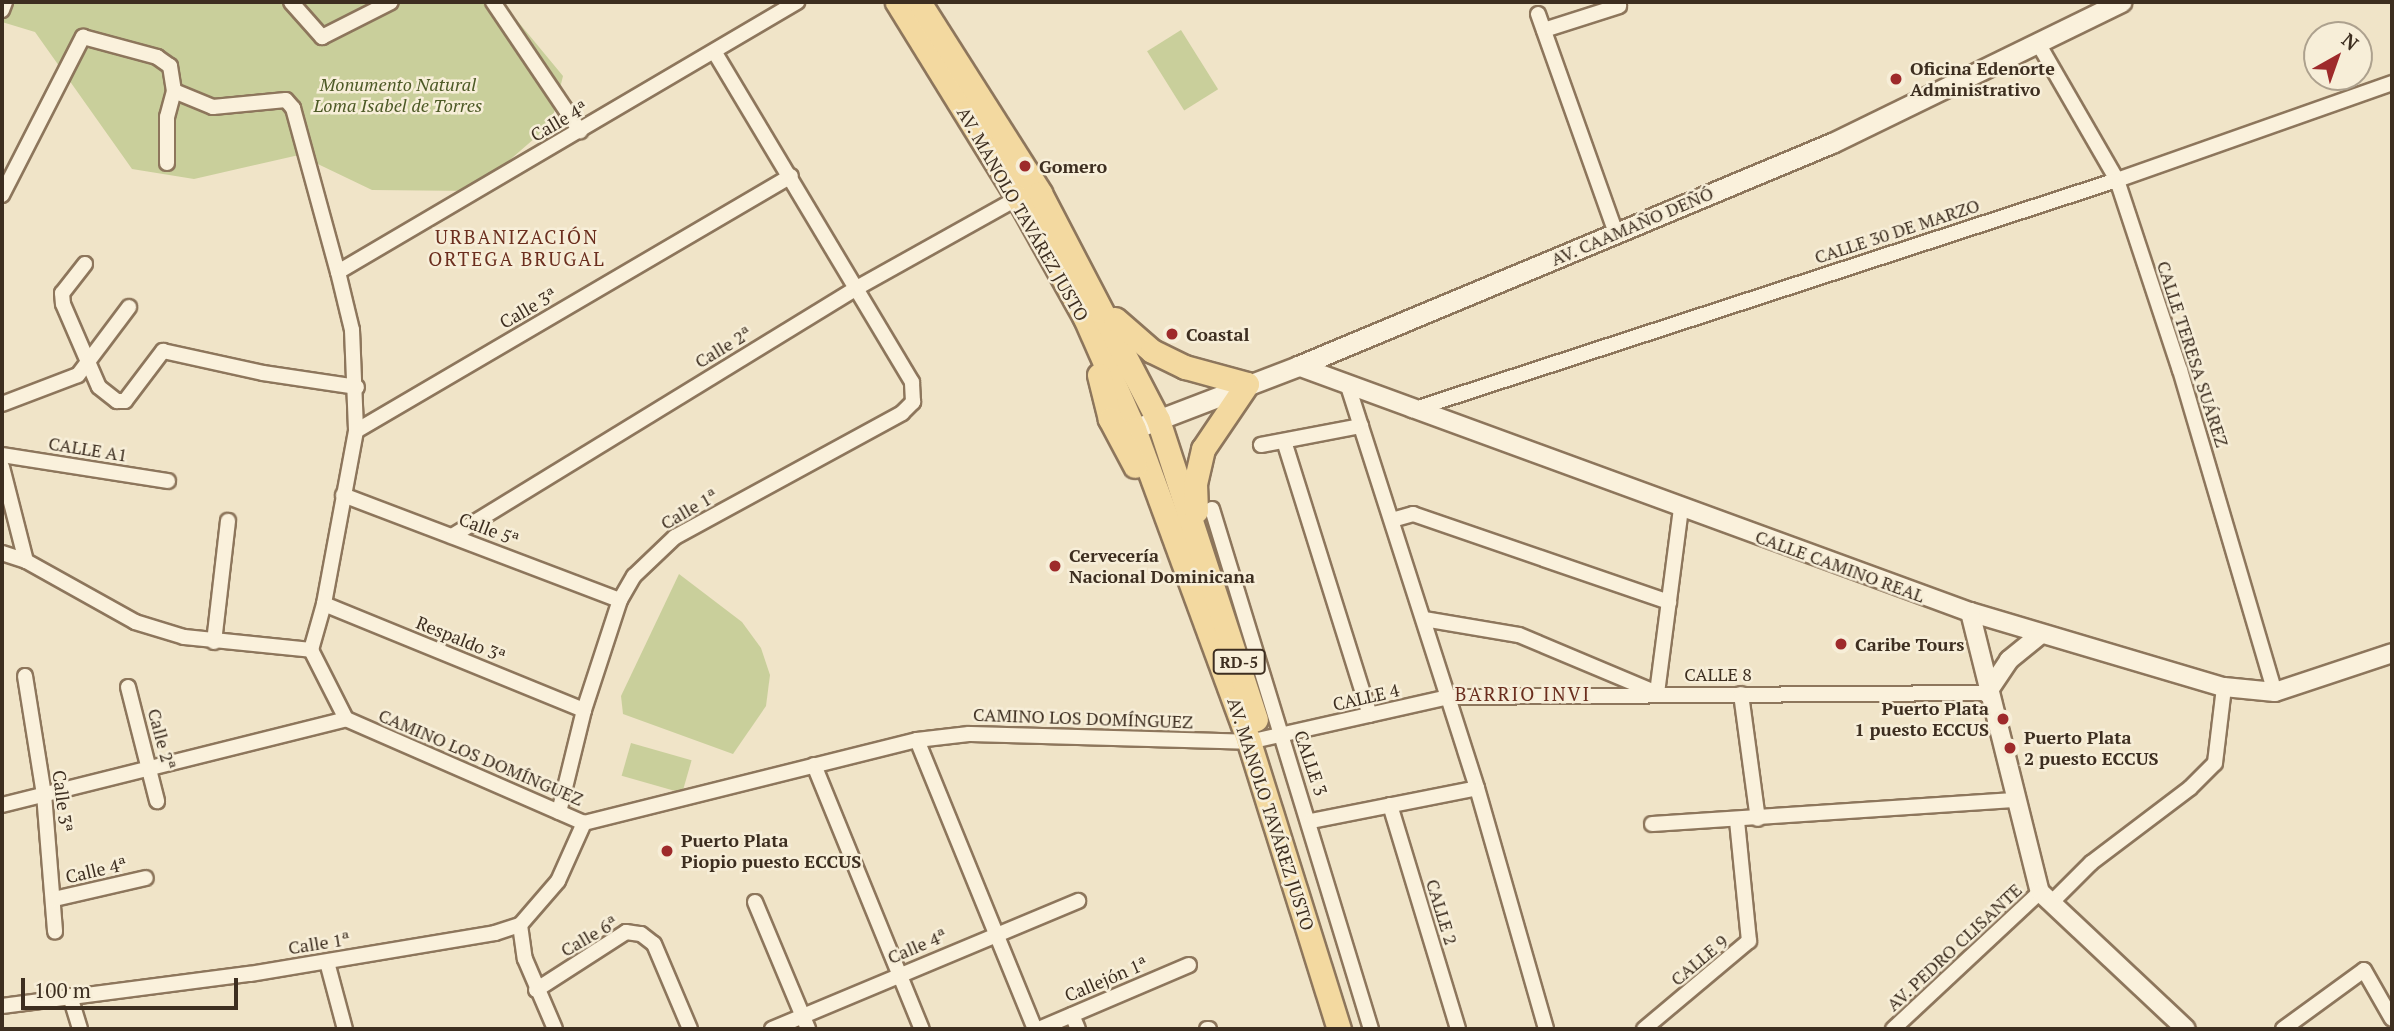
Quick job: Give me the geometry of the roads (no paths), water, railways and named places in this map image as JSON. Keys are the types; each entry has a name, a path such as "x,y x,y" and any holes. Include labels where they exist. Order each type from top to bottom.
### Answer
{"main road":[{"name":"AV. MANOLO TAVÁREZ JUSTO","path":"897,2 1018,198 1095,341 1134,429 1163,505 1264,739 1339,1029"},
{"name":"AV. MANOLO TAVÁREZ JUSTO","path":"919,2 1020,157 1101,304 1158,419 1199,535 1353,1029"},
{"name":"AV. CAAMAÑO DEÑÓ","path":"1134,429 1298,366 1832,143 2121,2"},
{"path":"1101,304 1133,339 1152,351 1185,367 1247,384 1203,449 1195,483 1199,535"},
{"path":"1095,341 1110,419 1163,505"}],"street":[{"path":"2,10 5,2"},
{"path":"291,2 322,37 391,2"},
{"path":"494,2 580,131"},
{"name":"Calle 4ª","path":"338,272 715,54 797,2"},
{"path":"1544,30 1619,6"},
{"path":"1538,14 1616,233"},
{"path":"2,195 83,37 157,57 170,66 174,91 167,117 167,163"},
{"name":"CALLE TERESA SUÁREZ","path":"2038,43 2117,180 2180,370 2275,692"},
{"path":"715,54 791,176 855,289"},
{"name":"CALLE 30 DE MARZO","path":"1412,410 2117,180 2392,83"},
{"path":"2,805 346,719 311,650 324,604 356,431 357,387 352,330 338,272 293,108 286,100 213,107 174,91"},
{"name":"Calle 3ª","path":"356,431 791,176"},
{"name":"Calle 2ª","path":"452,536 855,289 1018,198"},
{"path":"85,264 62,293 87,364 99,387 122,402 163,351 263,373 357,387"},
{"name":"Calle 1ª","path":"559,812 583,709 620,600 634,576 675,537 902,413 914,402 912,382 855,289"},
{"path":"2,404 78,375 129,307"},
{"name":"CALLE CAMINO REAL","path":"1298,366 1681,509 2039,636 2224,687 2275,692 2392,653"},
{"path":"1348,386 1449,697 1546,1029"},
{"path":"1261,445 1361,426"},
{"path":"1284,441 1370,715"},
{"name":"CALLE A1","path":"2,455 168,481"},
{"path":"2,467 26,561"},
{"name":"Calle 5ª","path":"343,495 620,600"},
{"name":"CALLE 3","path":"1212,509 1264,739 1311,821 1371,1029"},
{"path":"1424,619 1519,635 1657,693 1681,509"},
{"path":"1392,520 1413,514 1669,601"},
{"path":"214,642 228,521"},
{"path":"2,553 26,561 135,622 214,642 311,650"},
{"name":"Respaldo 3ª","path":"324,604 583,709"},
{"path":"1970,612 2014,800 2046,898 2186,1029"},
{"path":"1987,692 2009,660 2039,636"},
{"name":"Calle 3ª","path":"25,676 44,794 55,932"},
{"name":"Calle 2ª","path":"128,687 151,768 157,801"},
{"name":"AV. PEDRO CLISANTE","path":"1893,1029 2046,898 2190,788 2215,763 2224,687"},
{"name":"CALLE 8","path":"1449,697 1987,692"},
{"path":"1741,694 1758,820"},
{"name":"CALLE 4","path":"1264,739 1449,697"},
{"name":"CAMINO LOS DOMÍNGUEZ","path":"346,719 584,823 694,798 917,740 998,732 1264,739"},
{"path":"917,740 1037,1029"},
{"path":"814,765 922,1029"},
{"path":"1311,821 1477,788"},
{"path":"1652,824 1758,820 1842,809 2014,800"},
{"name":"CALLE 2","path":"1390,805 1458,1029"},
{"name":"CALLE 9","path":"1644,1029 1749,941 1737,821"},
{"path":"555,1029 536,990 520,925 558,881 584,823"},
{"name":"Calle 4ª","path":"54,899 146,878"},
{"name":"Calle 4ª","path":"772,1029 805,1023 901,973 1078,901"},
{"path":"755,902 805,1023"},
{"name":"Calle 1ª","path":"2,1006 327,962 520,925"},
{"name":"Calle 6ª","path":"536,990 626,932 641,934 654,944 690,1029"},
{"path":"327,962 345,1029"},
{"name":"Callejón 1ª","path":"1037,1029 1075,1022 1189,965"},
{"path":"2283,1029 2364,970 2392,1019"},
{"path":"70,996 79,1029"}],"place":[{"name":"Oficina Edenorte Administrativo","path":"1896,79"},
{"name":"Gomero","path":"1025,166"},
{"name":"Coastal","path":"1172,334"},
{"name":"Cervecería Nacional Dominicana","path":"1055,566"},
{"name":"Caribe Tours","path":"1841,644"},
{"name":"Puerto Plata 1 puesto ECCUS","path":"2003,719"},
{"name":"Puerto Plata 2 puesto ECCUS","path":"2010,748"},
{"name":"Puerto Plata Piopio puesto ECCUS","path":"667,851"}],"district":[{"name":"URBANIZACIÓN ORTEGA BRUGAL","path":"517,248"},
{"name":"BARRIO INVI","path":"1523,694"}],"park label":[{"name":"Monumento Natural Loma Isabel de Torres","path":"398,95"}]}
